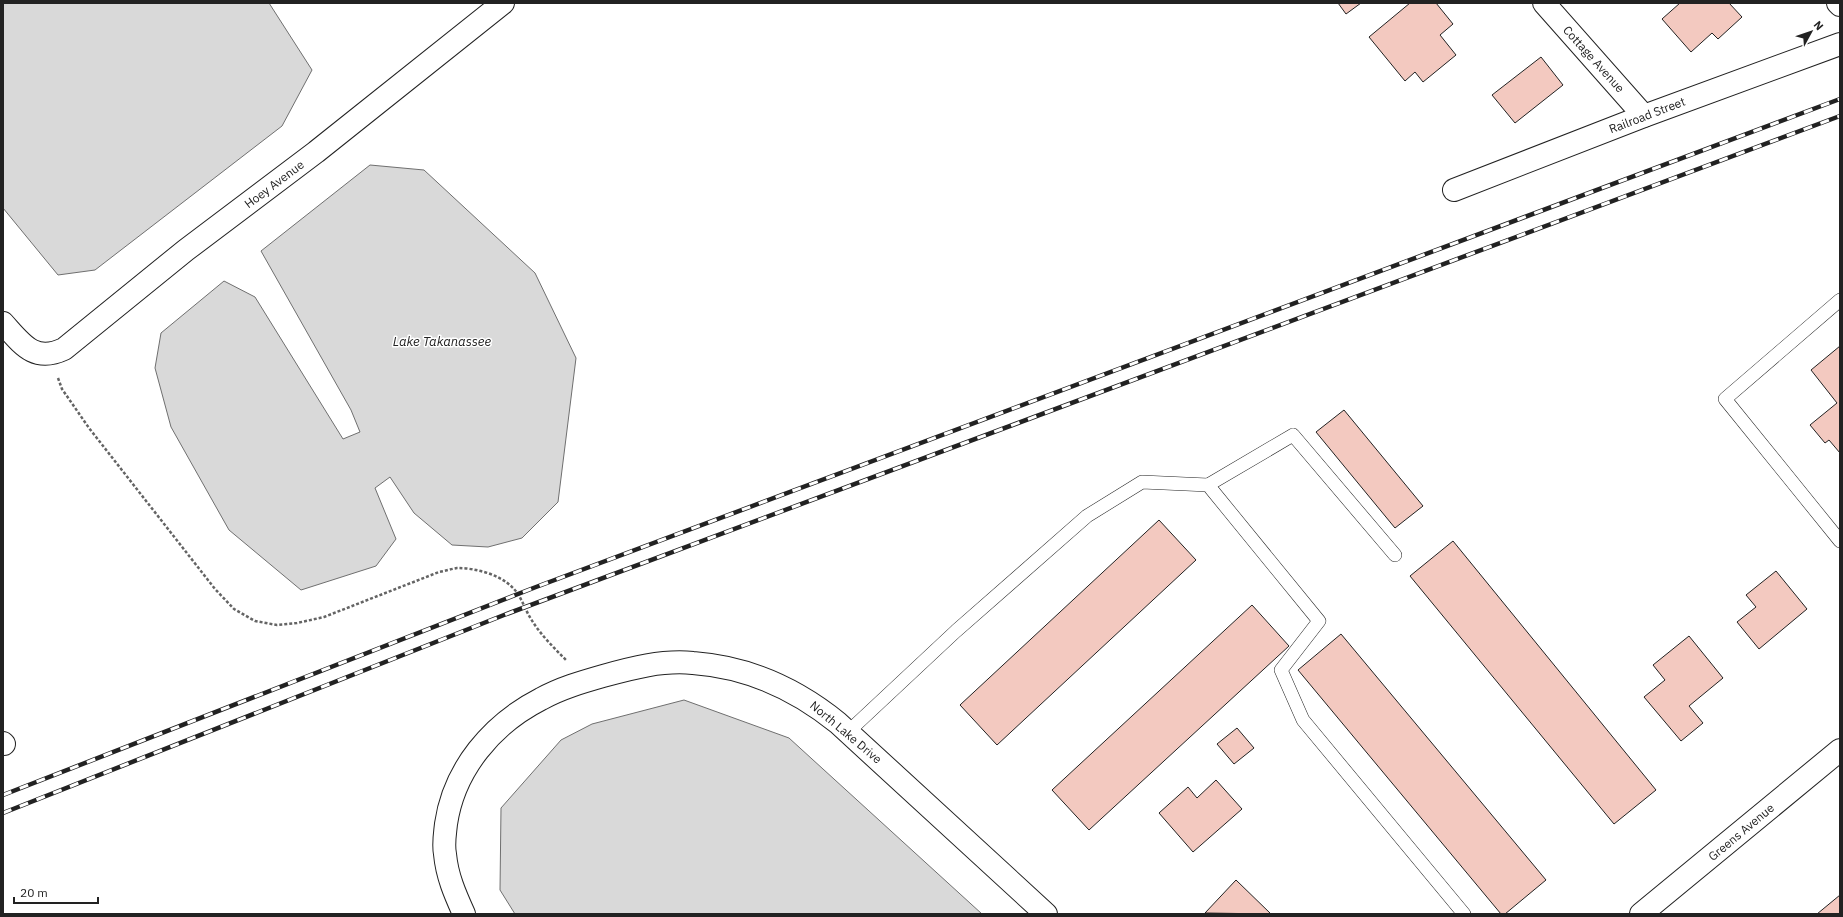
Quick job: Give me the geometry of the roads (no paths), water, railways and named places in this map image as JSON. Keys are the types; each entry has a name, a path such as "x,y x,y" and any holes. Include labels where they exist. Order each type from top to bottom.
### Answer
{"street":[{"name":"Hoey Avenue","path":"3,323 23,345 32,351 46,354 64,349 186,250 316,152 503,3"},
{"name":"Cottage Avenue","path":"1544,3 1644,116"},
{"name":"Railroad Street","path":"1454,190 1644,116 1840,44"},
{"name":"North Lake Drive","path":"464,914 451,888 444,853 444,839 449,806 455,787 466,768 489,737 523,709 556,691 629,669 663,663 692,662 731,668 763,677 794,692 819,707 1046,914"},
{"name":"Greens Avenue","path":"1641,914 1840,750"}],"lane":[{"path":"1840,300 1725,399 1840,541"},
{"path":"848,732 956,631 1087,516 1142,482 1208,485 1293,435 1395,554"},
{"path":"1208,485 1319,622 1281,670 1303,720 1464,914"}],"water":[{"path":"3,3 269,3 312,70 282,126 95,270 58,275 3,208"},
{"name":"Lake Takanassee","path":"370,165 424,170 535,273 576,358 558,502 522,538 488,547 452,545 414,513 390,477 375,488 396,539 376,566 301,590 229,530 171,427 155,368 161,333 224,281 255,297 343,439 360,432 351,410 261,251"},
{"path":"684,700 789,738 982,914 515,914 500,890 501,808 561,740 592,724"}],"railway":[{"path":"3,795 536,587 1840,99"},
{"path":"3,813 504,615 1840,116"}]}
